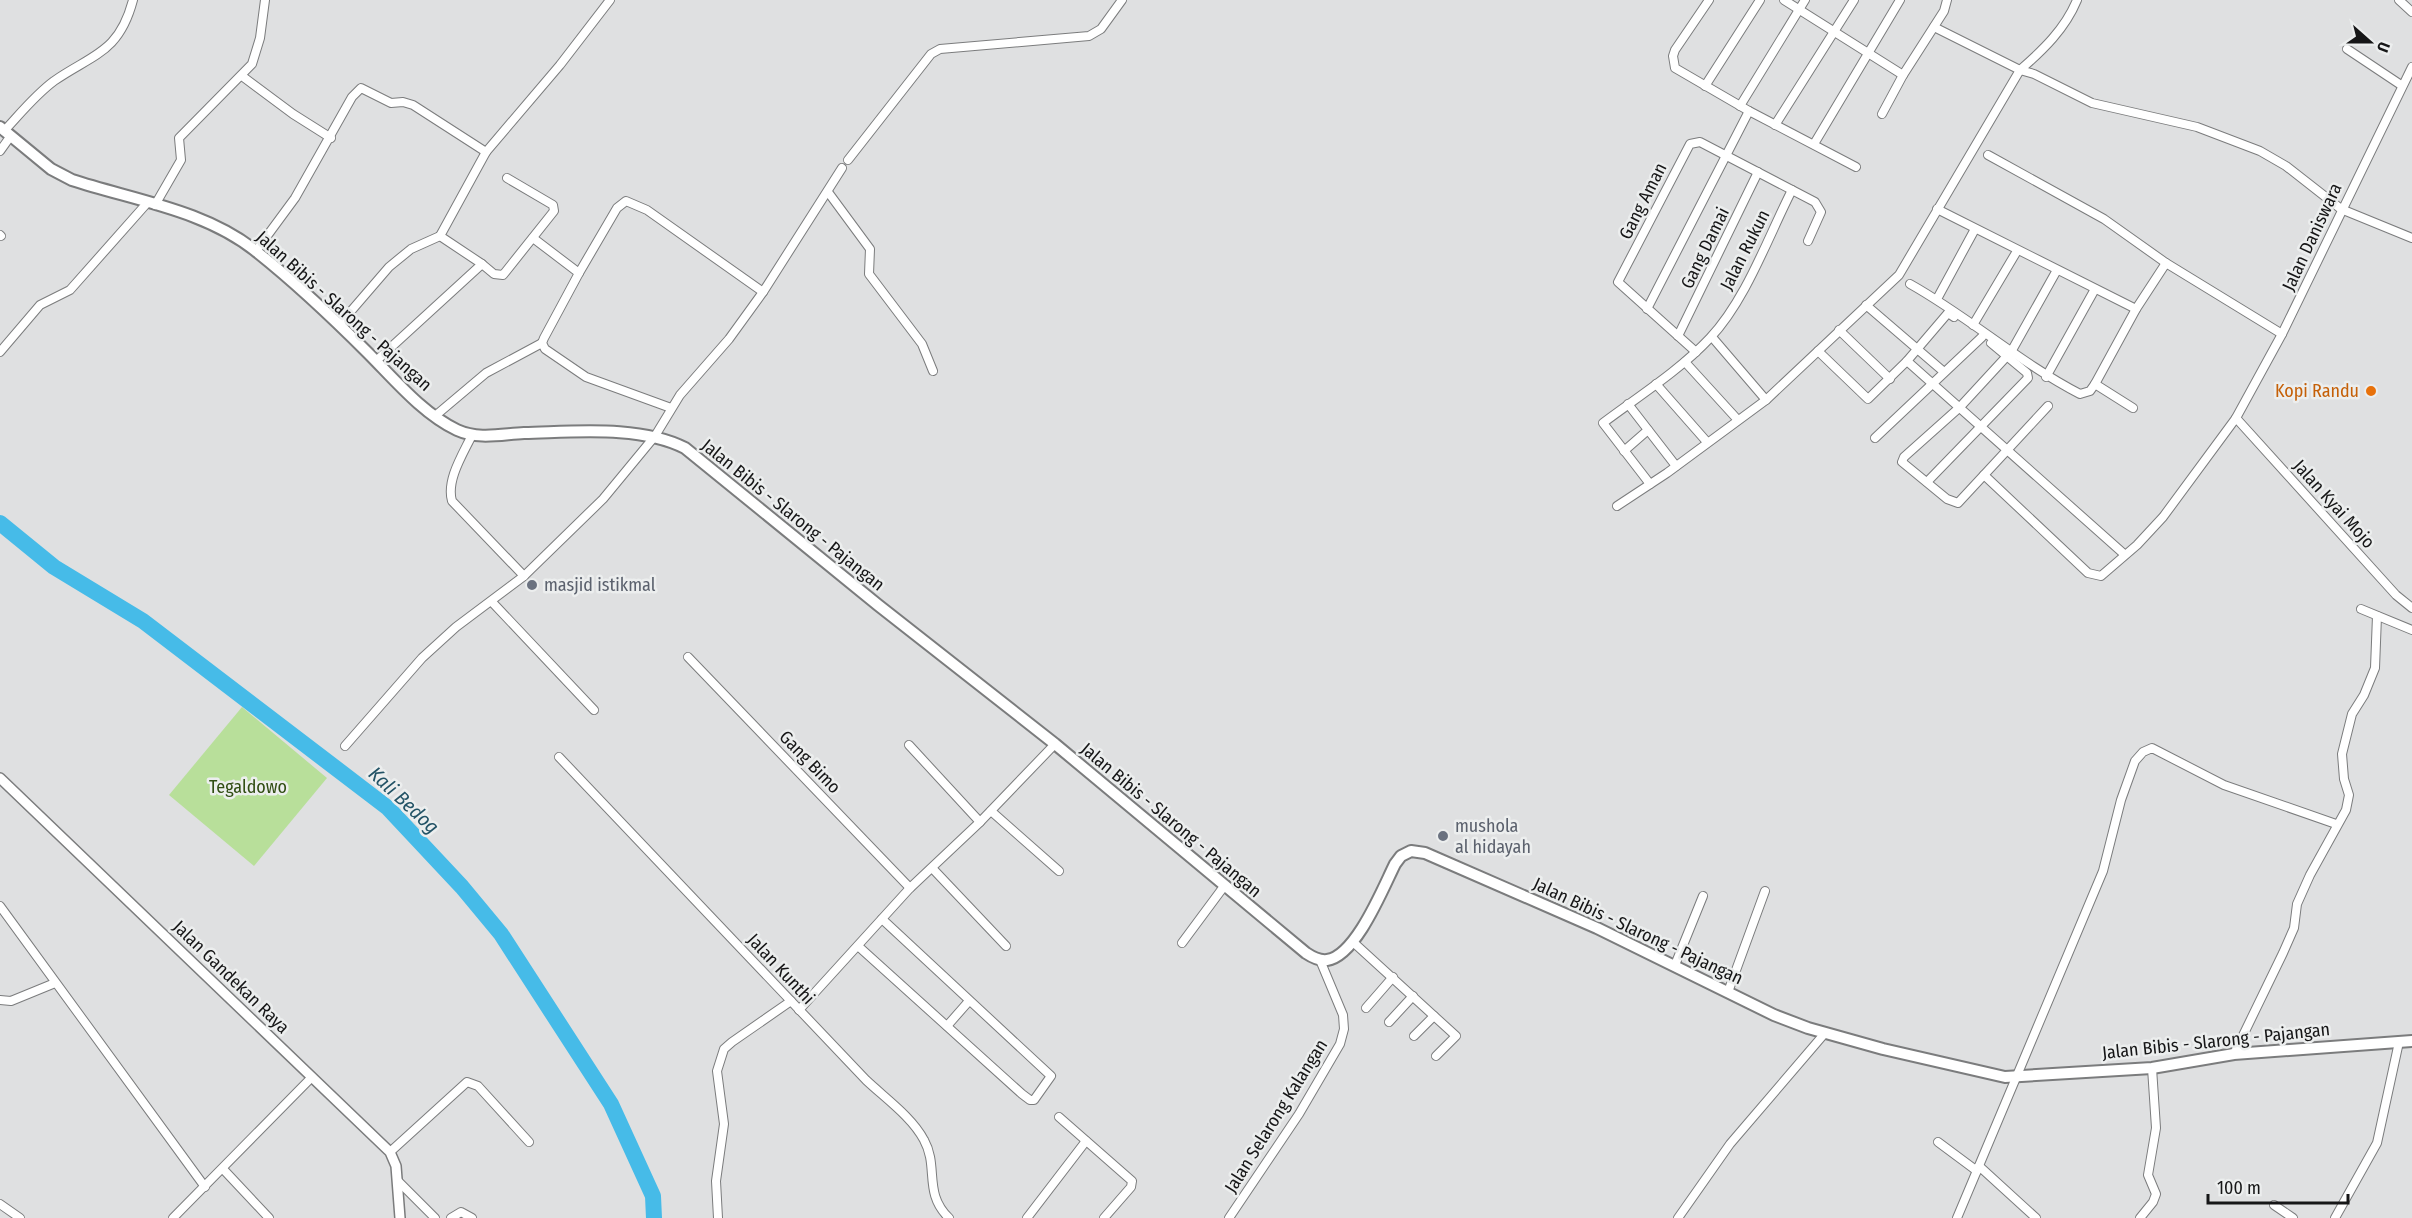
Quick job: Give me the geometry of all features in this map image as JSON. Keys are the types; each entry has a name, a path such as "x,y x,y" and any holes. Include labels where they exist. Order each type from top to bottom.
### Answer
{"main road":[{"name":"Jalan Bibis - Slarong - Pajangan","path":"4,132 51,169 72,180 208,224 256,251 339,325 435,416 449,426 472,435 655,436 670,440 696,455 878,605 1054,744 1306,953 1320,960 1330,960 1353,942 1395,864 1411,851 1425,853 1458,866 1675,965 1774,1015 1825,1033 1944,1064 2018,1077 2055,1072 2152,1068 2234,1054 2412,1041"}],"street":[{"path":"0,151 4,132 45,88 99,56 111,44 123,26 132,0"},
{"path":"0,352 40,305 70,290 152,204 181,159 179,138 242,76 257,50 265,0"},
{"path":"339,325 389,267 414,247 440,236 486,152 560,65 610,0"},
{"path":"848,160 931,54 940,49 1089,36 1101,29 1122,0"},
{"path":"1709,0 1673,56 1673,63 1680,72 1856,167"},
{"path":"1705,86 1760,0"},
{"path":"1784,0 1903,75"},
{"path":"1740,106 1805,0"},
{"path":"1775,125 1854,0"},
{"path":"1814,144 1900,0"},
{"path":"1882,114 1903,75 1944,11 1947,0"},
{"path":"1617,506 1676,466 1766,399 1899,275 2020,70 2052,40 2066,23 2077,0"},
{"path":"2399,0 2412,12"},
{"path":"1934,27 2092,103 2197,127 2260,151 2286,166 2341,209 2412,238"},
{"path":"2347,49 2401,85"},
{"name":"Jalan Daniswara","path":"1984,475 2088,573 2101,576 2137,545 2163,518 2236,418 2282,334 2401,85 2412,67"},
{"path":"242,76 293,114 331,138"},
{"path":"256,251 295,198 357,90 365,88 391,103 403,102 412,105 486,152"},
{"path":"1696,351 1647,309 1749,111"},
{"name":"Gang Aman","path":"1647,309 1618,282 1690,144 1700,141 1725,155"},
{"path":"1725,155 1820,206 1821,212 1808,241"},
{"path":"1988,155 2104,219 2166,263 2282,334"},
{"path":"345,746 414,666 456,627 524,576 590,514 655,436 670,408 729,339 763,292 842,168"},
{"name":"Gang Damai","path":"1678,336 1758,172"},
{"path":"440,236 494,274 503,275 554,208 507,178"},
{"name":"Jalan Rukun","path":"1624,451 1603,423 1685,362 1712,337 1737,302 1792,190"},
{"path":"828,192 870,249 869,274 922,344 933,371"},
{"path":"435,416 486,374 542,344 579,273 617,208 626,201 647,210 763,292"},
{"path":"1937,209 2136,309"},
{"path":"1937,299 1975,230"},
{"path":"533,238 579,273"},
{"path":"1973,325 2017,251"},
{"path":"1818,351 1866,399 1872,398 1907,362 1948,313 2046,377 2080,394 2090,391 2095,384 2136,309 2166,263"},
{"path":"376,361 482,264"},
{"path":"2048,406 1961,500 1952,503 1902,460 1960,407 2009,354 2057,270"},
{"path":"1910,284 1937,299 1973,325 2009,354 2027,373 2028,378 1927,482"},
{"path":"2046,377 2095,289"},
{"path":"1866,305 1944,372"},
{"path":"1839,330 1890,379"},
{"path":"1712,337 1766,399"},
{"path":"1875,438 1982,337"},
{"path":"542,344 545,349 586,377 670,408"},
{"path":"1685,362 1737,419"},
{"path":"1907,362 2124,554"},
{"path":"1656,384 1707,442"},
{"path":"2095,384 2133,408"},
{"path":"1628,404 1676,466"},
{"name":"Jalan Kyai Mojo","path":"2236,418 2396,595 2412,609"},
{"path":"1648,430 1624,451 1650,484"},
{"path":"472,435 452,482 450,492 452,501 524,576"},
{"path":"492,602 594,710"},
{"path":"2361,609 2412,630"},
{"path":"2234,1054 2294,928 2297,904 2336,824 2346,810 2349,795 2344,778 2342,754 2348,729 2375,668 2376,616"},
{"name":"Gang Bimo","path":"688,657 910,888"},
{"path":"799,1010 910,888 933,869 991,811 1054,744"},
{"path":"909,746 980,822"},
{"path":"1957,1218 2103,872 2121,800 2135,761 2143,752 2152,748 2224,785 2336,824"},
{"name":"Jalan Kunthi","path":"560,757 924,1139 935,1201 949,1218"},
{"name":"Jalan Gandekan Raya","path":"0,778 390,1152"},
{"path":"991,811 1059,871"},
{"path":"933,869 1006,946"},
{"path":"1182,943 1225,885"},
{"path":"1728,992 1765,891"},
{"path":"1675,965 1703,896"},
{"path":"0,906 205,1187"},
{"path":"858,945 1028,1099 1034,1100 1051,1076 882,919"},
{"path":"1353,942 1456,1036 1436,1056"},
{"name":"Jalan Selarong Kalangan","path":"1229,1218 1299,1114 1340,1044 1344,1029 1343,1015 1320,960"},
{"path":"1366,1008 1393,977"},
{"path":"0,1000 11,1001 55,983"},
{"path":"1389,1022 1413,996"},
{"path":"718,1218 716,1180 724,1124 717,1071 720,1059 724,1049 732,1042 791,1001"},
{"path":"946,1026 969,1001"},
{"path":"1414,1036 1434,1016"},
{"path":"1678,1218 1730,1144 1825,1033"},
{"path":"2335,1218 2377,1143 2400,1042"},
{"path":"2140,1218 2153,1202 2156,1194 2148,1171 2156,1128 2152,1068"},
{"path":"174,1218 312,1077"},
{"path":"400,1218 396,1166 390,1152 466,1082 478,1086 529,1142"},
{"path":"1059,1117 1133,1183 1104,1218"},
{"path":"1027,1218 1086,1142"},
{"path":"1938,1142 1978,1169 2036,1218"},
{"path":"223,1169 269,1218"},
{"path":"398,1181 435,1218"},
{"path":"0,1204 20,1218"},
{"path":"2274,1205 2293,1218"},
{"path":"452,1218 461,1212 472,1218"}],"green space":[{"name":"Tegaldowo","path":"242,707 327,778 254,866 169,795"}],"waterway":[{"name":"Kali Bedog","path":"0,523 54,567 143,621 388,808 462,887 501,934 611,1104 653,1196 654,1218"}],"place":[{"name":"Kopi Randu","path":"2371,391"},
{"name":"masjid istikmal","path":"532,585"},
{"name":"mushola al hidayah","path":"1443,836"}]}
